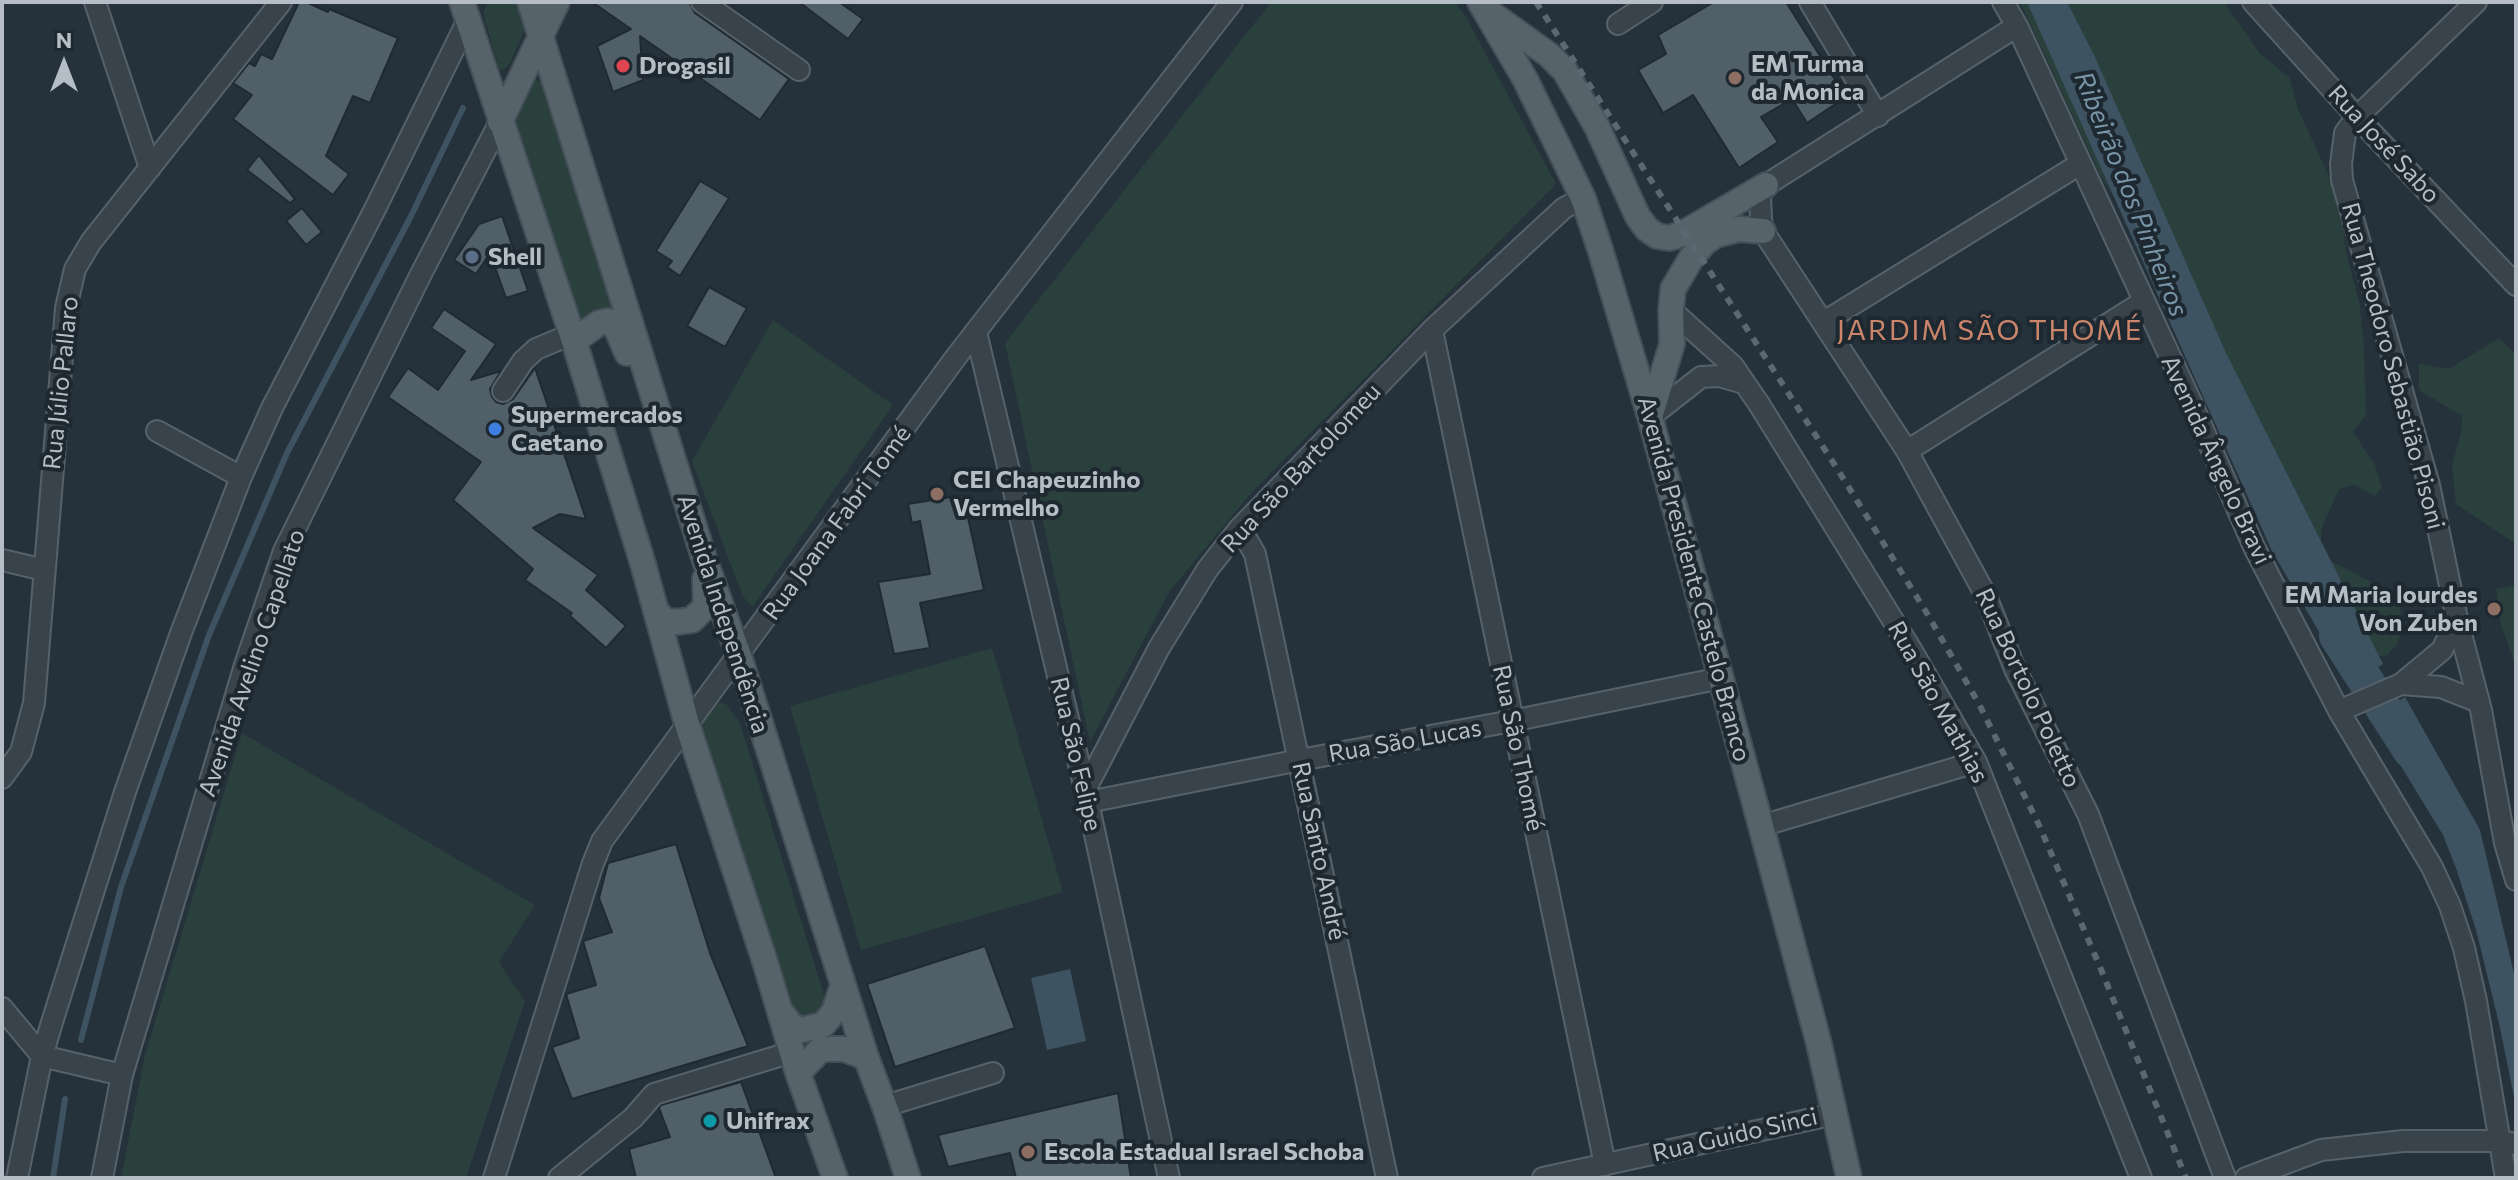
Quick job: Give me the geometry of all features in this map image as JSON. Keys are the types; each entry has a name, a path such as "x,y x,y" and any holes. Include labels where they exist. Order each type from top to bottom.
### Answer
{"main road":[{"name":"Avenida Independência","path":"530,2 704,558 739,656 866,1057 908,1178"},
{"name":"Avenida Avelino Capellato","path":"500,122 557,2"},
{"path":"1482,5 1549,55 1565,71 1597,127 1638,217 1657,236 1669,238 1682,234 1766,185"},
{"name":"Avenida Presidente Castelo Branco","path":"1482,5 1525,79 1583,198 1650,417 1721,678 1819,1044 1849,1178"},
{"path":"469,8 500,122 573,338 687,724 835,1178"},
{"path":"1650,417 1672,344 1673,289 1692,257 1716,235 1739,229 1763,231"},
{"path":"573,338 599,323 608,321 615,325 634,370 654,400"},
{"path":"655,609 664,620 676,622 692,620 706,606 704,558"},
{"path":"780,1011 792,1026 801,1030 823,1025 834,1012 843,985"},
{"path":"795,1062 821,1049 844,1049 866,1057"}],"street":[{"path":"95,2 150,168"},
{"name":"Rua Júlio Pallaro","path":"2,778 21,752 34,703 66,308 75,269 91,242 281,2"},
{"path":"702,2 799,70"},
{"name":"Rua Joana Fabri Tomé","path":"494,1178 602,841 976,332 1232,2"},
{"path":"1618,24 1652,2"},
{"path":"1810,2 1878,116"},
{"name":"Avenida Ângelo Bravi","path":"2003,2 2017,26 2191,402 2254,547 2339,711 2432,867 2450,906 2464,948 2508,1142 2506,1178"},
{"name":"Rua José Sabo","path":"2253,2 2516,285"},
{"path":"2357,117 2476,2"},
{"path":"17,1178 42,1056 135,763 241,477 272,408 374,211 469,8"},
{"path":"1763,231 1759,206 1766,185 2017,26"},
{"name":"Rua Theodoro Sebastião Pisoni","path":"2357,117 2345,133 2342,180 2429,485 2457,619 2479,702 2505,843 2516,880"},
{"name":"Avenida Avelino Capellato","path":"102,1178 122,1075 245,665 284,551 500,122"},
{"path":"1824,322 2080,164"},
{"name":"Rua São Bartolomeu","path":"1086,796 1159,648 1207,570 1240,528 1432,330 1564,208 1583,198"},
{"name":"Rua Bortolo Poletto","path":"1763,231 1907,451 1985,594 2015,669 2088,814 2225,1178"},
{"path":"1907,451 2143,302"},
{"name":"Rua São Mathias","path":"1671,310 1733,366 1759,404 1912,651 1976,762 2141,1178"},
{"name":"Rua São Thomé","path":"1432,330 1605,1165"},
{"name":"Rua São Felipe","path":"976,332 1086,796 1169,1178"},
{"path":"503,391 523,361 536,349 573,338"},
{"path":"1650,417 1701,377 1719,376 1744,383"},
{"path":"157,431 241,477"},
{"name":"Rua Santo André","path":"1240,528 1255,554 1387,1178"},
{"path":"2,560 44,570"},
{"path":"2339,711 2401,684 2442,650 2457,619"},
{"name":"Rua São Lucas","path":"1086,796 1512,721 1721,678"},
{"path":"2401,684 2441,687 2479,702"},
{"path":"1761,826 1976,762"},
{"path":"2,1008 42,1056 122,1075"},
{"path":"559,1178 633,1118 654,1094 795,1062"},
{"path":"885,1106 993,1073"},
{"name":"Rua Guido Sinci","path":"1543,1178 1833,1112"},
{"path":"2246,1178 2321,1150 2403,1141 2508,1142"}],"green space":[{"path":"489,2 517,2 523,20 524,30 519,43 510,63 503,70 499,69 484,17"},
{"path":"1271,2 1455,2 1556,184 1252,492 1169,592 1090,742 1005,343"},
{"path":"2020,2 2224,2 2260,54 2289,77 2298,109 2339,198 2346,252 2360,306 2364,348 2366,415 2353,432 2375,465 2382,487 2375,496 2355,485 2339,489 2322,527 2321,541 2331,561 2390,592 2400,606 2403,629 2397,644 2387,655 2369,658 2136,217 2115,198 2101,177"},
{"path":"536,80 544,85 620,316 577,326 514,122 516,106 527,82"},
{"path":"773,320 893,405 753,606 743,597 692,461"},
{"path":"2499,338 2516,355 2516,544 2456,504 2452,465 2461,433 2462,416 2419,390 2419,364 2449,369"},
{"path":"2516,585 2514,661 2501,625 2496,589"},
{"path":"992,648 1063,892 861,950 790,706"},
{"path":"716,700 726,704 740,723 827,1005 820,1018 805,1021 786,1012 697,722"},
{"path":"242,733 535,905 499,962 525,1001 466,1178 121,1178 145,1055"}],"water":[{"path":"2027,2 2067,2 2094,55 2226,353 2383,664 2350,685 2272,551"},
{"path":"2405,697 2480,830 2516,982 2516,1107 2476,930 2456,868 2443,835 2371,717"},
{"path":"1070,969 1086,1041 1047,1050 1031,978"}],"building":[{"path":"299,2 328,12 329,9 398,38 370,103 353,96 326,156 349,174 333,195 233,119 252,95 233,83 249,63 255,66 261,54 272,59"},
{"path":"592,2 689,2 695,13 789,79 760,120 640,36 643,80 613,92 597,46 631,29"},
{"path":"799,2 839,2 863,19 848,39"},
{"name":"EM Turma da Monica","path":"1714,2 1786,2 1846,97 1807,123 1792,99 1761,117 1778,142 1739,168 1693,95 1663,113 1638,70 1666,54 1658,35"},
{"path":"259,155 295,199 290,203 247,170"},
{"path":"700,181 729,198 680,276 667,267 672,261 656,251"},
{"path":"302,208 322,232 306,245 286,221"},
{"name":"Shell","path":"502,216 528,291 506,298 490,253 476,274 454,260 479,224"},
{"path":"709,287 747,308 725,347 687,326"},
{"name":"Supermercados Caetano","path":"444,309 496,344 471,380 501,371 490,389 496,402 503,404 513,399 535,368 586,519 560,514 533,528 598,575 586,590 626,626 606,648 570,616 572,613 525,580 533,569 453,500 481,462 388,397 408,368 438,390 465,351 431,328"},
{"path":"963,495 984,590 920,603 930,648 894,654 878,582 930,574 920,521 912,523 908,504"},
{"path":"676,844 710,953 748,1046 572,1099 552,1047 579,1038 566,994 596,985 583,941 612,932 599,898 608,863"},
{"path":"985,946 1015,1028 895,1067 867,984"},
{"name":"Unifrax","path":"741,1082 776,1178 636,1178 629,1149 670,1137 659,1108 661,1105"},
{"name":"Escola Estadual Israel Schoba","path":"1118,1093 1131,1178 1016,1178 1010,1153 948,1167 938,1135"}],"waterway":[{"path":"81,1040 121,887 209,635 287,453 411,216 463,108"},
{"name":"Ribeirão dos Pinheiros","path":"2337,636 2411,751"},
{"path":"53,1178 65,1099"}],"railway":[{"path":"1536,2 1838,470 1979,704 2039,825 2186,1178"}],"place":[{"name":"Drogasil","path":"623,66"},
{"name":"EM Turma da Monica","path":"1735,78"},
{"name":"Shell","path":"472,257"},
{"name":"Supermercados Caetano","path":"495,429"},
{"name":"CEI Chapeuzinho Vermelho","path":"937,494"},
{"name":"EM Maria lourdes Von Zuben","path":"2494,609"},
{"name":"Unifrax","path":"710,1121"},
{"name":"Escola Estadual Israel Schoba","path":"1028,1152"}],"district":[{"name":"JARDIM SÃO THOMÉ","path":"1990,331"}]}
